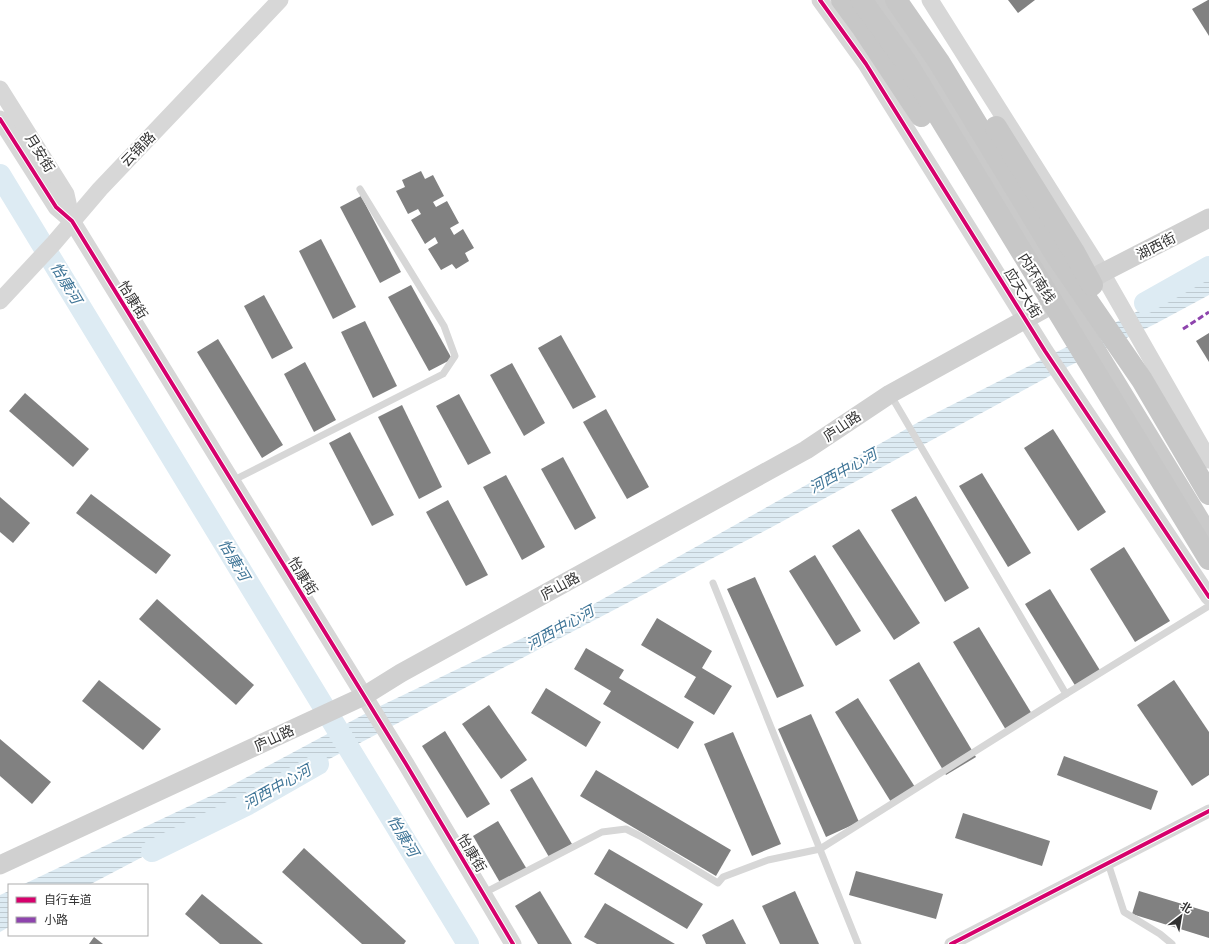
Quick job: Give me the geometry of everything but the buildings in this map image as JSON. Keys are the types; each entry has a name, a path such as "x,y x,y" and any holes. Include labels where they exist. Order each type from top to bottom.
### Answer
{"highway":[{"path":"842,0 910,98 1026,287 1110,395"},
{"name":"内环南线","path":"861,0 906,62 1209,559"},
{"name":"内环南线","path":"896,0 939,62 1056,255 1142,380 1209,494"},
{"path":"913,0 1027,175 1074,252 1142,380"}],"main road":[{"path":"876,0 914,54 1209,519"},
{"path":"884,0 920,50 1209,536"},
{"name":"湖西街","path":"1102,273 1209,218"},
{"name":"庐山路","path":"0,866 286,732 365,702 408,669 806,450 1067,296 1102,273"}],"street":[{"name":"云锦路","path":"0,301 54,243 72,221 280,0"},
{"name":"应天大街","path":"820,0 866,64 1026,319 1209,597"},
{"path":"930,0 1102,273 1209,460"},
{"name":"月安街","path":"0,89 66,194 72,221"},
{"path":"0,119 56,207 72,221"},
{"name":"怡康街","path":"72,221 232,481 365,702 406,764 513,944"},
{"path":"951,944 1209,811"}],"lane":[{"path":"232,481 443,374 455,356 444,326 360,189"},
{"path":"893,398 1066,694"},
{"path":"714,583 858,944"},
{"path":"484,893 602,832 626,830 640,836 718,883 723,877 768,860 820,849 1209,606"},
{"path":"1108,863 1124,912 1160,934 1172,944"}],"water":[{"path":"1209,274 1209,295 1155,324 1057,372 772,527 91,884 24,884 221,791 374,709 592,605 924,419"},
{"path":"8,891 8,928 0,932 0,895"}],"waterway":[{"name":"怡康河","path":"0,175 468,944"},
{"name":"河西中心河","path":"1145,303 1209,267"},
{"name":"河西中心河","path":"152,851 248,804 318,764"}],"marked path":[{"path":"1183,329 1209,312"}],"cycle path":[{"path":"820,0 866,64 1045,351 1209,597"},
{"path":"0,119 56,207 72,221 406,764 513,944"},
{"path":"951,944 1209,811"}]}
